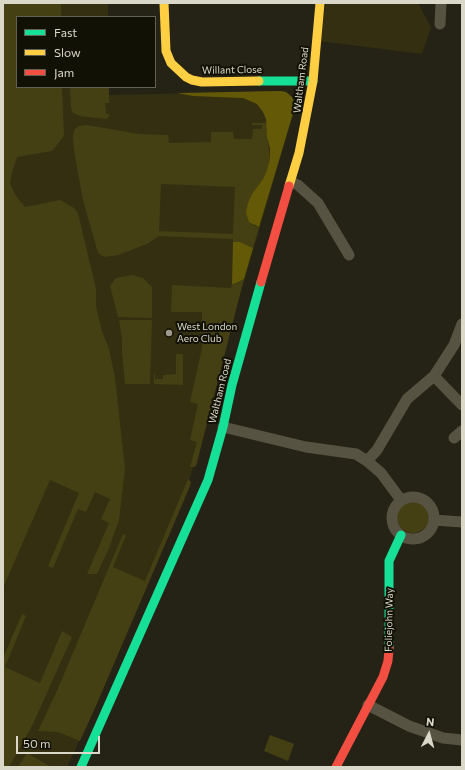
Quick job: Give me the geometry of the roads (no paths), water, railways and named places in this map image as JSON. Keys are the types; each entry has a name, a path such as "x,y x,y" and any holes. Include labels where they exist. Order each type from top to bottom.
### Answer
{"street":[{"name":"Willant Close","path":"164,3 165,45 168,57 175,68 186,77 202,82 304,80 314,82"},
{"name":"Waltham Road","path":"81,767 208,480 223,427 232,385 300,153 314,82 320,3"},
{"path":"440,24 441,3"},
{"path":"291,182 298,185 318,203 349,255"},
{"path":"367,461 377,450 407,399 434,376 454,344 462,324"},
{"path":"434,376 462,405"},
{"path":"223,427 306,447 356,454 381,473 401,500"},
{"path":"407,497 420,498 431,506 434,520 428,532 422,537 408,538 396,531 393,525 393,511 401,500 407,497"},
{"path":"434,520 462,522"},
{"name":"Foliejohn Way","path":"336,767 383,677 388,661 390,637 389,561 402,535"},
{"path":"368,705 409,726 442,738 462,740"}],"place":[{"name":"West London Aero Club","path":"169,333"}]}
